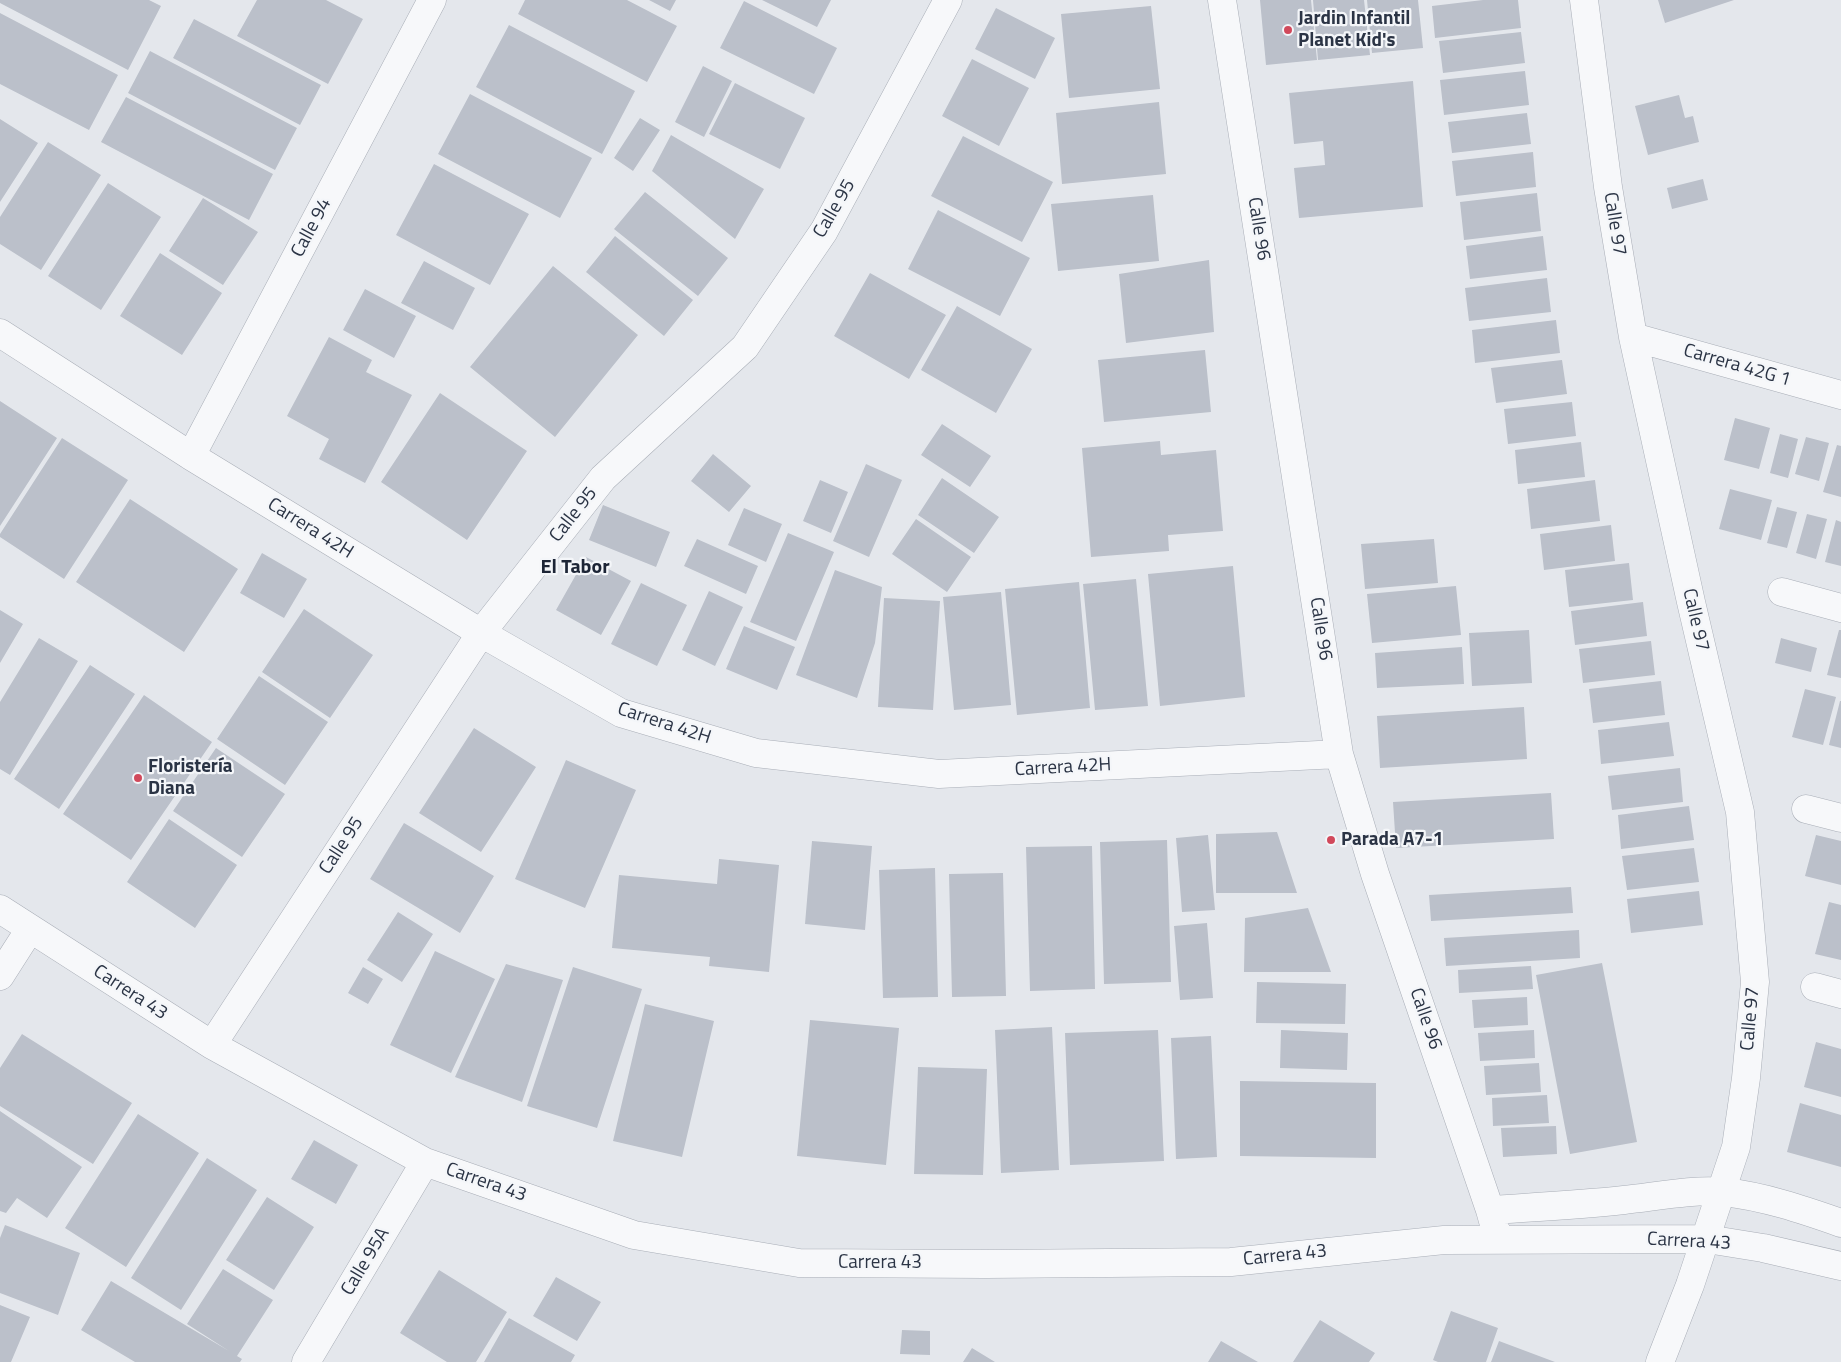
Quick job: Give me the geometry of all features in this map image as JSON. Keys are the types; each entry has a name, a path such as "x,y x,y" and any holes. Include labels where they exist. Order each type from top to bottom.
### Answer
{"street":[{"name":"Calle 94","path":"191,456 432,0"},
{"name":"Calle 95","path":"212,1045 481,633 603,478 745,347 824,231 948,0"},
{"name":"Calle 96","path":"1222,0 1339,754 1376,874 1490,1210 1498,1239"},
{"name":"Calle 97","path":"1584,0 1618,185 1633,337 1690,602 1740,812 1755,982 1746,1078 1736,1146 1706,1239"},
{"name":"Carrera 42H","path":"0,333 191,456 481,633 621,713 756,753 939,774 1339,754"},
{"name":"Carrera 42G 1","path":"1633,337 1841,395"},
{"path":"1782,592 1841,608"},
{"path":"1806,809 1841,818"},
{"name":"Carrera 43","path":"0,909 212,1045 425,1162 634,1235 800,1263 1231,1262 1444,1240 1706,1239 1763,1248 1841,1266"},
{"path":"0,976 30,929"},
{"path":"1814,987 1841,994"},
{"name":"Calle 95A","path":"306,1362 425,1162"},
{"path":"1490,1210 1597,1203 1687,1193 1722,1192 1790,1207 1841,1223"},
{"path":"1660,1362 1706,1239"}],"building":[{"path":"0,0 149,0 161,6 128,70 0,3"},
{"path":"257,0 326,0 363,19 328,84 237,36"},
{"path":"525,0 627,0 677,26 647,82 518,14"},
{"path":"649,0 676,0 670,11"},
{"path":"762,0 831,0 817,27"},
{"name":"Jardin Infantil Planet Kid's","path":"1260,0 1311,0 1317,60 1266,65"},
{"path":"1313,0 1364,0 1370,55 1318,60"},
{"path":"1367,0 1418,0 1423,48 1372,53"},
{"path":"1483,0 1518,0 1521,28 1435,38 1432,6"},
{"path":"1658,0 1734,0 1665,23"},
{"path":"744,1 837,48 814,94 720,48"},
{"path":"1151,6 1160,89 1069,98 1061,14"},
{"path":"996,8 1055,38 1035,79 975,49"},
{"path":"0,13 118,75 89,130 0,84"},
{"path":"194,19 321,85 300,125 173,58"},
{"path":"509,25 635,91 602,154 476,87"},
{"path":"1521,32 1525,63 1443,73 1439,41"},
{"path":"150,51 297,128 275,170 128,93"},
{"path":"972,59 1029,88 999,146 942,116"},
{"path":"703,66 732,81 704,137 675,122"},
{"path":"1525,71 1529,105 1444,115 1440,80"},
{"path":"1413,81 1423,207 1299,218 1294,168 1325,165 1323,141 1294,144 1289,93"},
{"path":"735,83 805,118 780,169 709,134"},
{"path":"470,94 592,158 560,218 438,154"},
{"path":"1679,95 1685,118 1693,116 1699,142 1648,155 1635,106"},
{"path":"126,97 273,174 249,220 101,142"},
{"path":"1159,102 1166,174 1062,184 1056,113"},
{"path":"1527,113 1531,144 1452,153 1448,122"},
{"path":"640,118 660,130 633,171 614,158"},
{"path":"0,119 38,143 0,202"},
{"path":"671,135 764,189 735,239 652,171"},
{"path":"963,136 1053,182 1022,242 931,196"},
{"path":"48,142 101,175 41,270 0,244 0,217"},
{"path":"1533,152 1536,187 1456,196 1452,161"},
{"path":"434,164 529,214 490,285 396,235"},
{"path":"1703,179 1708,200 1672,209 1667,188"},
{"path":"108,183 161,217 101,310 48,276"},
{"path":"645,192 728,258 698,296 614,229"},
{"path":"1537,193 1541,231 1464,240 1460,202"},
{"path":"1153,195 1159,261 1058,271 1051,204"},
{"path":"203,198 258,232 223,285 169,251"},
{"path":"938,210 1030,258 1000,316 908,269"},
{"path":"615,236 693,300 664,336 586,272"},
{"path":"1543,236 1547,270 1470,279 1466,246"},
{"path":"160,253 222,293 182,355 120,316"},
{"path":"1209,260 1214,332 1126,343 1119,274"},
{"path":"424,261 475,288 453,330 401,303"},
{"path":"553,266 638,335 555,437 470,367"},
{"path":"870,273 946,315 909,379 834,336"},
{"path":"1547,278 1551,312 1469,321 1465,288"},
{"path":"365,289 416,316 394,358 343,330"},
{"path":"957,306 1032,349 996,413 921,370"},
{"path":"1556,320 1560,353 1475,363 1472,330"},
{"path":"329,337 372,360 366,372 412,395 365,483 319,459 329,439 287,416"},
{"path":"1205,350 1211,412 1104,422 1098,360"},
{"path":"1562,360 1567,394 1496,403 1491,368"},
{"path":"440,393 527,451 467,540 381,482"},
{"path":"0,401 57,438 0,526"},
{"path":"1572,402 1576,436 1508,444 1504,409"},
{"path":"1735,418 1770,428 1759,469 1724,460"},
{"path":"942,424 991,456 970,487 921,455"},
{"path":"1780,434 1798,439 1788,478 1770,473"},
{"path":"1806,437 1829,443 1819,481 1795,474"},
{"path":"62,438 128,480 64,579 0,537 0,534"},
{"path":"1160,441 1161,455 1216,450 1223,531 1168,535 1169,551 1091,557 1082,448"},
{"path":"1581,442 1585,477 1518,484 1515,450"},
{"path":"1837,445 1841,446 1841,497 1823,492"},
{"path":"713,454 751,486 729,512 691,481"},
{"path":"866,464 902,480 869,557 833,541"},
{"path":"942,478 999,517 974,553 918,515"},
{"path":"820,480 848,492 831,533 803,521"},
{"path":"1595,480 1600,521 1531,529 1527,489"},
{"path":"1730,489 1772,500 1761,540 1719,529"},
{"path":"130,499 238,569 184,652 76,582"},
{"path":"603,505 670,532 656,567 589,540"},
{"path":"1777,507 1797,512 1787,548 1767,543"},
{"path":"744,508 782,524 766,562 728,545"},
{"path":"1807,514 1827,519 1816,559 1796,553"},
{"path":"916,519 971,557 947,592 892,554"},
{"path":"1836,520 1841,522 1841,566 1825,562"},
{"path":"1611,525 1615,561 1544,570 1540,534"},
{"path":"788,533 834,552 796,641 750,622"},
{"path":"697,539 758,566 746,594 684,566"},
{"path":"1434,539 1438,583 1365,589 1361,544"},
{"path":"262,553 307,579 284,618 240,593"},
{"path":"586,557 631,581 601,635 556,610"},
{"path":"1629,563 1633,600 1569,607 1565,570"},
{"path":"1233,566 1245,697 1160,706 1148,574"},
{"path":"835,570 882,587 875,643 857,698 796,675"},
{"path":"1136,579 1148,706 1095,710 1083,584"},
{"path":"1079,582 1090,708 1017,715 1005,589"},
{"path":"641,583 687,605 657,666 611,644"},
{"path":"1456,586 1461,635 1372,643 1367,594"},
{"path":"709,591 743,607 715,666 682,650"},
{"path":"1001,592 1011,705 954,710 943,597"},
{"path":"884,598 940,601 933,710 878,707"},
{"path":"1643,602 1647,636 1575,645 1571,611"},
{"path":"304,609 373,655 330,718 262,672"},
{"path":"0,610 23,624 0,663"},
{"path":"744,626 795,647 777,690 726,669"},
{"path":"1529,630 1532,683 1472,686 1469,633"},
{"path":"1839,630 1841,630 1841,678 1827,675"},
{"path":"39,638 78,661 10,775 0,769 0,702"},
{"path":"1781,638 1817,648 1811,672 1775,663"},
{"path":"1651,641 1655,675 1583,683 1579,649"},
{"path":"1462,647 1464,684 1377,688 1375,653"},
{"path":"90,665 135,694 59,809 14,779"},
{"path":"259,676 328,722 285,785 217,739"},
{"path":"1661,681 1665,715 1593,723 1589,689"},
{"path":"1805,689 1836,697 1823,745 1792,737"},
{"name":"Floristería Diana","path":"144,695 212,742 131,860 63,814"},
{"path":"1841,701 1841,748 1829,745"},
{"path":"1524,707 1527,759 1380,768 1377,716"},
{"path":"1669,722 1674,756 1601,764 1598,730"},
{"path":"474,728 536,767 481,852 419,813"},
{"path":"216,748 285,794 242,857 173,811"},
{"path":"566,760 636,790 585,908 515,879"},
{"path":"1680,768 1683,802 1612,810 1608,776"},
{"path":"1551,793 1554,839 1396,848 1393,802"},
{"path":"1689,806 1694,840 1621,849 1618,815"},
{"path":"169,819 237,865 195,928 127,882"},
{"path":"404,823 494,876 460,933 370,879"},
{"path":"1277,832 1297,893 1216,893 1216,834"},
{"path":"1208,835 1215,910 1182,912 1176,838"},
{"path":"1816,835 1841,841 1841,885 1805,876"},
{"path":"1167,840 1171,982 1104,984 1100,842"},
{"path":"812,841 872,846 865,930 805,924"},
{"path":"1092,846 1095,989 1030,991 1026,847"},
{"path":"1694,848 1699,882 1627,890 1622,856"},
{"path":"719,859 779,865 769,972 709,966 710,957 612,948 619,875 717,884"},
{"path":"935,868 938,997 883,998 879,870"},
{"path":"1003,873 1006,996 952,997 949,874"},
{"path":"1571,887 1573,913 1431,921 1429,895"},
{"path":"1699,891 1703,925 1631,933 1627,899"},
{"path":"1829,902 1841,905 1841,960 1815,954"},
{"path":"1308,908 1331,972 1244,972 1245,918"},
{"path":"398,912 433,934 402,982 367,960"},
{"path":"1207,923 1213,998 1180,1000 1174,926"},
{"path":"1579,930 1580,958 1446,966 1444,938"},
{"path":"435,951 495,979 451,1073 390,1045"},
{"path":"1602,963 1637,1142 1570,1154 1536,975"},
{"path":"506,964 563,980 522,1102 455,1077"},
{"path":"1531,966 1533,989 1459,993 1458,970"},
{"path":"363,967 383,979 368,1004 348,993"},
{"path":"573,967 642,989 597,1128 527,1106"},
{"path":"1257,982 1346,984 1345,1024 1256,1023"},
{"path":"1527,997 1528,1025 1474,1028 1472,1000"},
{"path":"645,1004 714,1021 682,1157 613,1141"},
{"path":"810,1020 899,1028 886,1165 797,1156"},
{"path":"1052,1027 1059,1170 1001,1173 995,1030"},
{"path":"1158,1030 1164,1161 1070,1165 1065,1033"},
{"path":"1281,1030 1348,1033 1347,1070 1280,1068"},
{"path":"1534,1030 1535,1058 1480,1061 1478,1033"},
{"path":"22,1034 132,1103 93,1164 0,1106 0,1068"},
{"path":"1211,1036 1217,1157 1176,1159 1171,1038"},
{"path":"1816,1042 1841,1049 1841,1097 1804,1087"},
{"path":"1539,1063 1541,1092 1486,1095 1484,1066"},
{"path":"918,1067 987,1069 983,1175 914,1174"},
{"path":"1240,1081 1376,1083 1376,1158 1240,1156"},
{"path":"1547,1095 1549,1123 1493,1126 1492,1098"},
{"path":"1800,1103 1841,1115 1841,1167 1787,1152"},
{"path":"0,1111 82,1167 47,1218 17,1198 6,1213 0,1211"},
{"path":"138,1114 199,1153 126,1267 65,1228"},
{"path":"1556,1126 1557,1154 1503,1157 1501,1128"},
{"path":"314,1140 358,1165 336,1204 291,1179"},
{"path":"207,1158 257,1190 181,1310 131,1278"},
{"path":"267,1197 314,1227 274,1290 226,1260"},
{"path":"5,1225 80,1253 58,1315 0,1293 0,1238"},
{"path":"223,1269 273,1300 237,1356 242,1359 240,1362 135,1362 81,1330 111,1281 229,1351 187,1324"},
{"path":"439,1270 507,1312 476,1362 447,1362 400,1333"},
{"path":"556,1277 601,1302 577,1341 533,1316"},
{"path":"0,1305 30,1317 11,1362 0,1362"},
{"path":"1451,1311 1498,1328 1486,1362 1438,1362 1433,1360"},
{"path":"509,1318 575,1355 571,1362 484,1362"},
{"path":"1320,1320 1375,1353 1369,1362 1293,1362"},
{"path":"902,1330 930,1331 930,1355 900,1354"},
{"path":"1221,1341 1258,1362 1208,1362"},
{"path":"1499,1341 1555,1362 1491,1362"},
{"path":"972,1348 995,1362 963,1362"}],"place":[{"name":"Jardin Infantil Planet Kid's","path":"1288,30"},
{"name":"Floristería Diana","path":"138,778"},
{"name":"Parada A7-1","path":"1331,840"}],"district":[{"name":"El Tabor","path":"575,568"}]}
